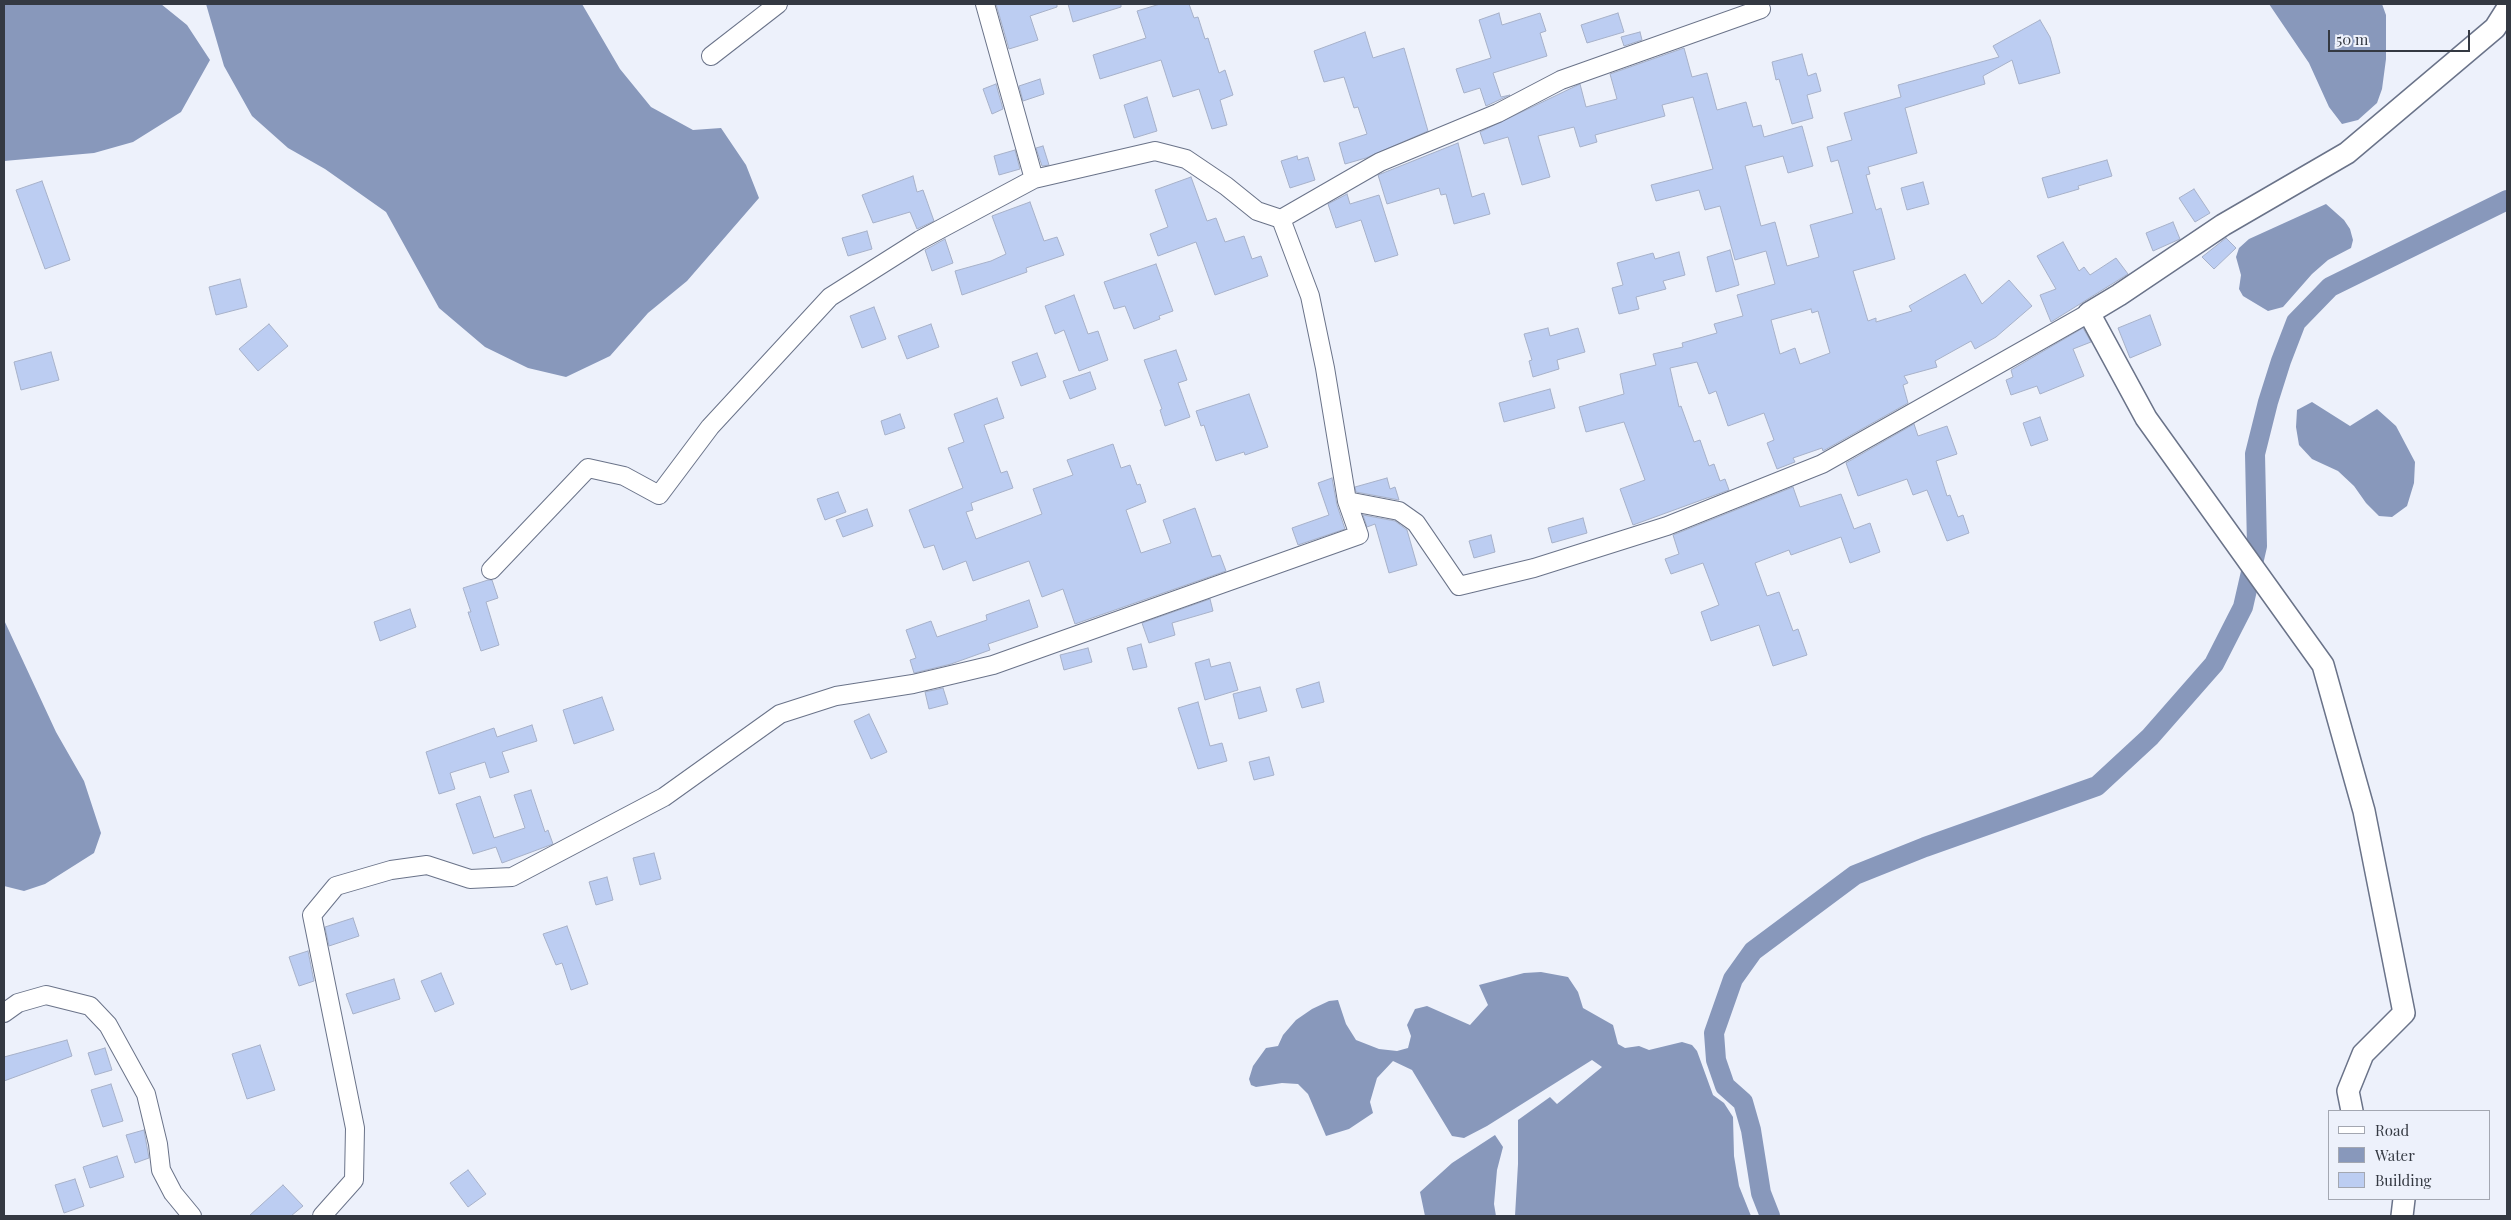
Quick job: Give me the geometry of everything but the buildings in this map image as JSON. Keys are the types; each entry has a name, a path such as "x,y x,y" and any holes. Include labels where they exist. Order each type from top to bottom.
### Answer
{"street":[{"path":"711,56 778,4"},
{"path":"985,4 1034,179"},
{"path":"491,570 588,468 624,476 659,495 710,427 830,297 920,240 1034,179 1155,151 1186,159 1226,186 1257,211 1281,219 1380,162 1498,113 1561,80 1761,9"},
{"path":"1347,501 1399,511 1416,524 1459,586 1534,568 1667,526 1822,464 2119,296 2223,225 2347,153 2495,28 2507,9"},
{"path":"322,1216 354,1180 355,1128 312,915 336,886 391,870 427,865 470,880 512,877 664,797 780,714 836,696 912,684 993,664 1359,535 1347,501 1325,368 1310,296 1281,219"},
{"path":"2089,313 2146,418 2323,665 2364,811 2404,1013 2363,1054 2348,1091 2352,1110"},
{"path":"4,1013 18,1003 46,995 90,1006 108,1025 146,1094 158,1144 160,1170 174,1194 192,1216"},
{"path":"2402,1216 2404,1200"}],"water":[{"path":"4,4 161,4 187,25 210,60 181,112 133,142 94,153 4,161"},
{"path":"206,4 582,4 620,69 651,107 693,130 721,128 746,165 759,198 687,281 648,313 610,356 566,377 528,368 485,347 439,308 386,212 325,169 288,148 252,116 224,66"},
{"path":"2269,4 2382,4 2386,15 2386,59 2382,89 2377,103 2358,120 2342,124 2329,107 2309,63"},
{"path":"2326,204 2344,220 2350,229 2353,240 2351,248 2328,260 2312,274 2283,307 2268,311 2243,296 2239,289 2241,275 2236,257 2239,248 2249,239"},
{"path":"2312,402 2350,426 2377,409 2396,426 2415,462 2414,483 2407,506 2392,517 2379,516 2366,503 2354,486 2338,471 2312,459 2299,445 2296,427 2297,410"},
{"path":"4,620 56,732 84,781 101,833 94,853 45,884 24,891 4,886"},
{"path":"1541,972 1568,977 1578,992 1583,1008 1613,1025 1618,1044 1625,1048 1639,1046 1649,1050 1682,1042 1692,1045 1697,1051 1713,1095 1724,1103 1733,1117 1734,1156 1739,1186 1751,1216 1515,1216 1518,1120 1550,1097 1557,1104 1602,1067 1592,1060 1487,1126 1464,1138 1452,1136 1412,1070 1393,1061 1377,1078 1370,1102 1373,1113 1349,1129 1326,1136 1308,1094 1298,1084 1282,1083 1256,1087 1251,1085 1249,1079 1253,1066 1266,1048 1278,1046 1283,1035 1296,1020 1312,1009 1329,1001 1338,1000 1346,1024 1356,1040 1379,1049 1397,1051 1408,1048 1411,1036 1407,1025 1415,1009 1427,1006 1470,1025 1488,1005 1479,985 1524,973"},
{"path":"1495,1135 1503,1147 1497,1170 1494,1204 1496,1216 1425,1216 1420,1192 1452,1163"}],"waterway":[{"path":"1770,1216 1761,1193 1751,1130 1743,1102 1725,1086 1716,1060 1714,1033 1733,979 1753,951 1855,875 1925,847 2097,786 2150,737 2214,664 2243,607 2257,546 2255,454 2268,402 2296,322 2330,287 2507,200"}]}
